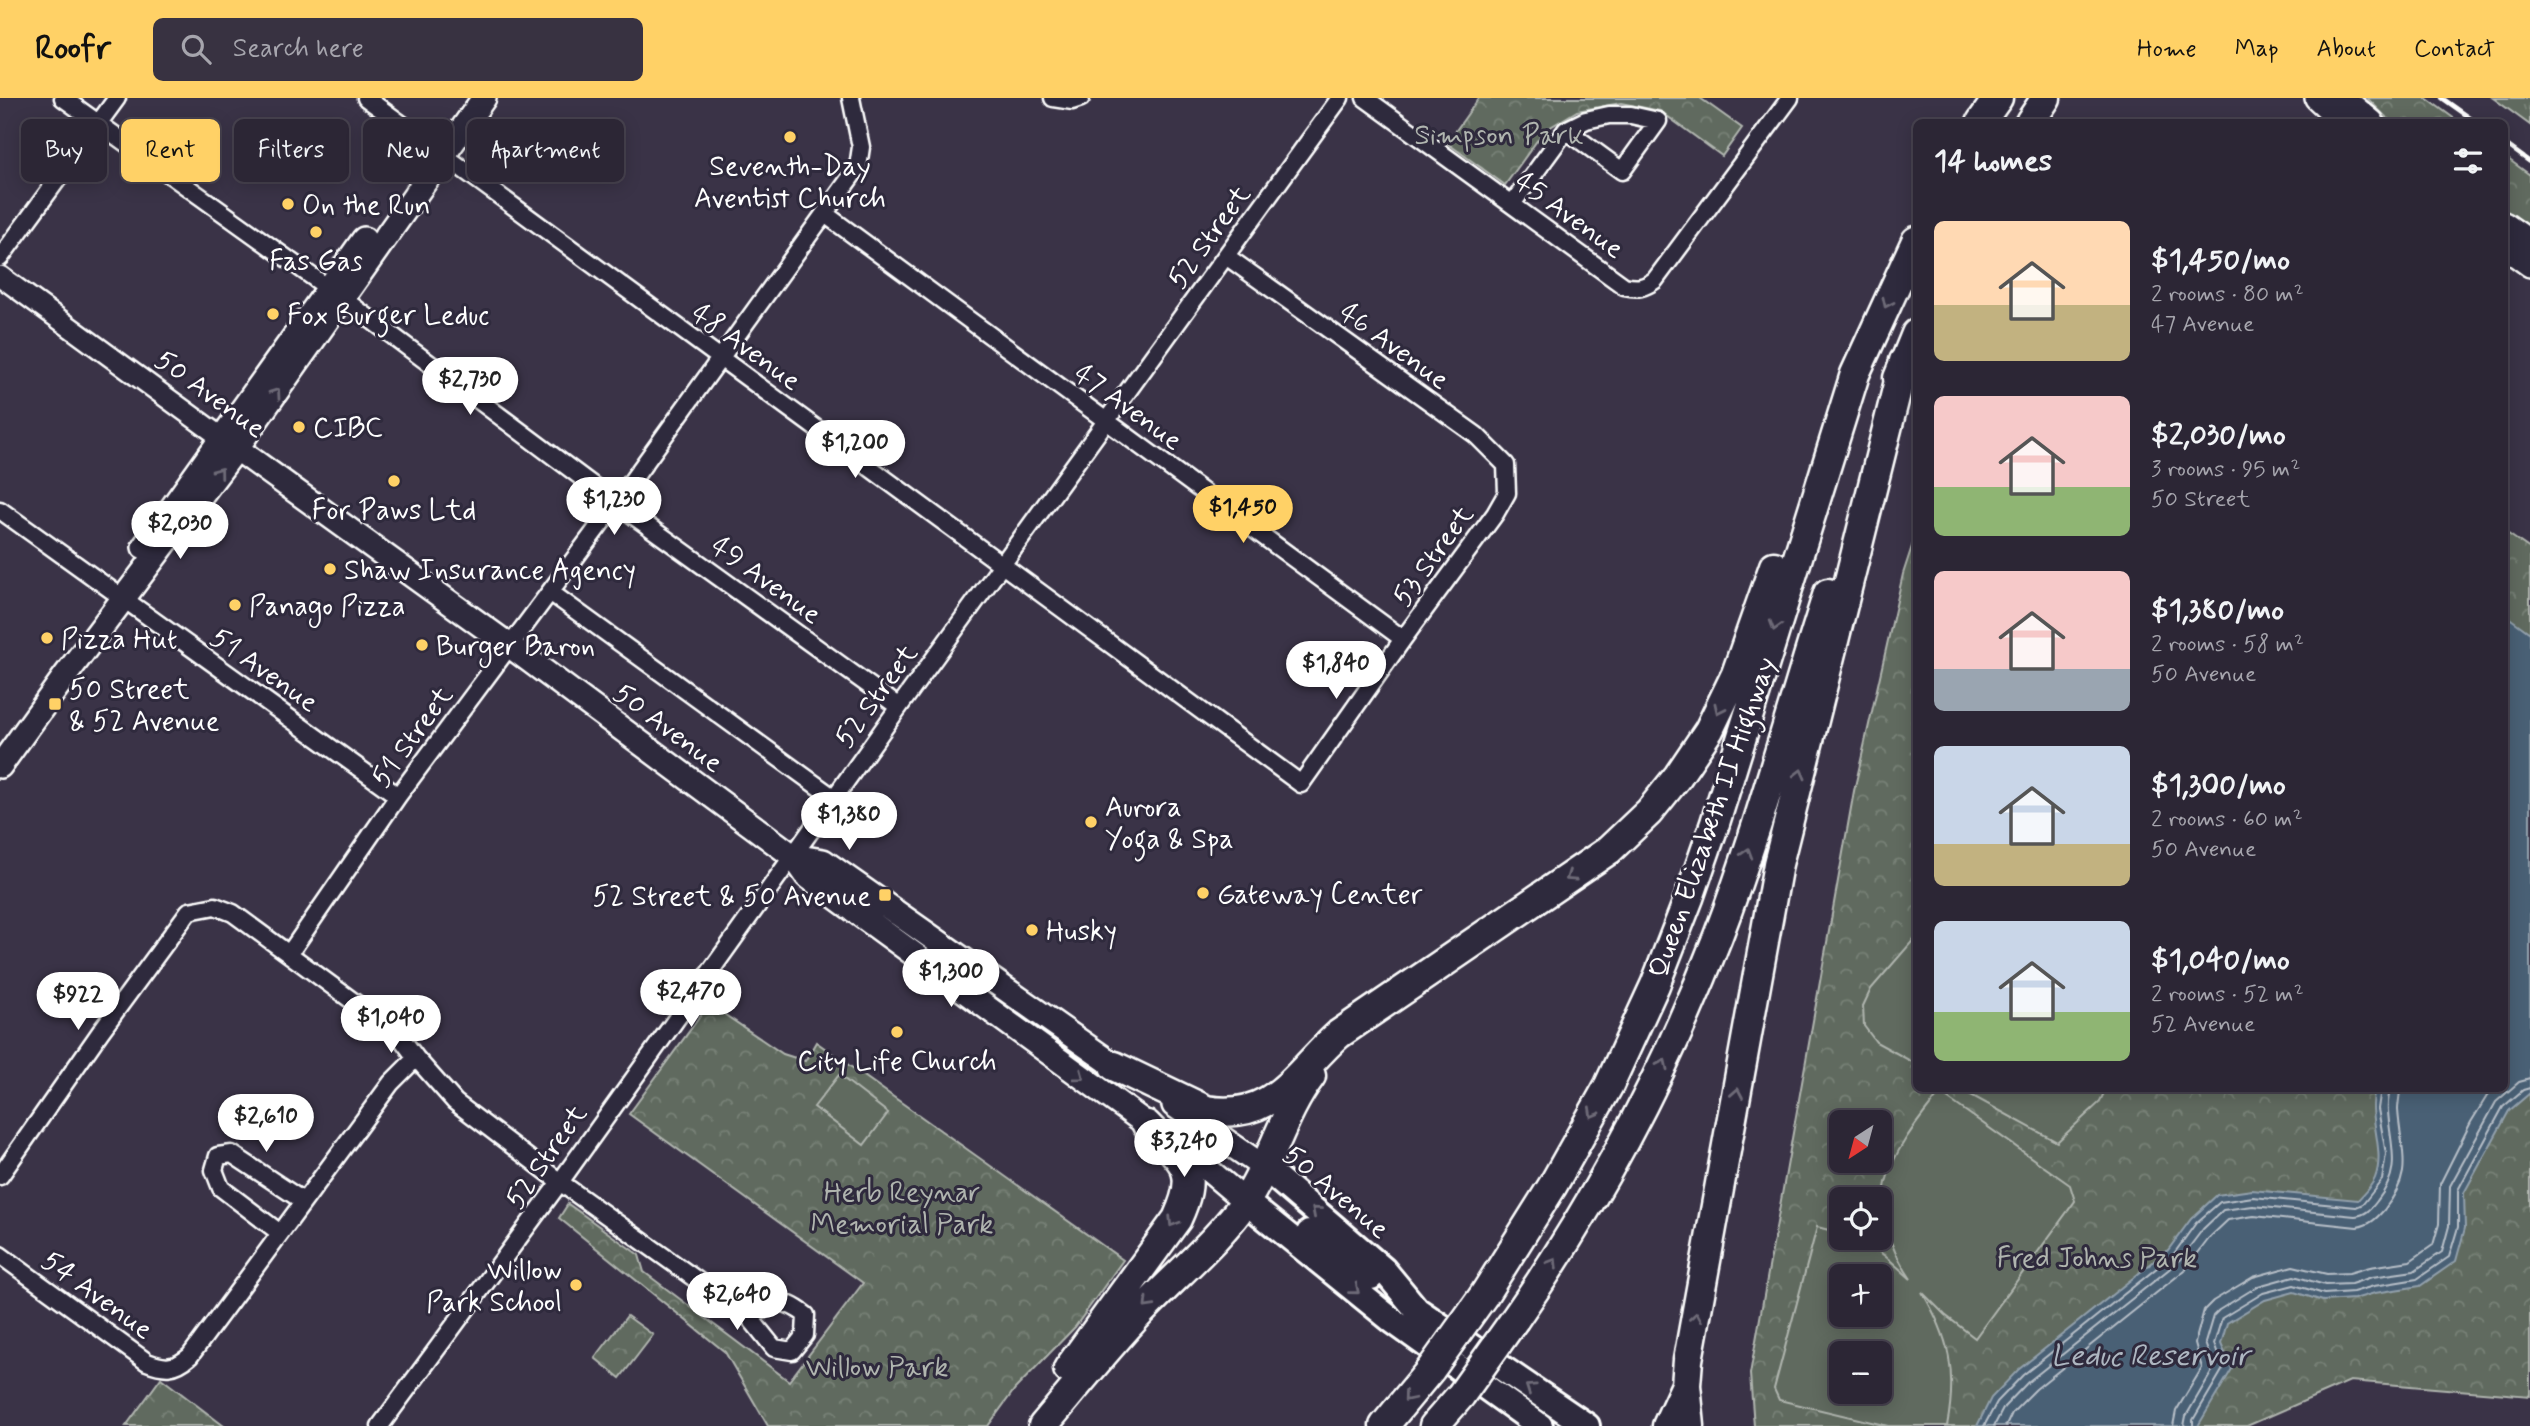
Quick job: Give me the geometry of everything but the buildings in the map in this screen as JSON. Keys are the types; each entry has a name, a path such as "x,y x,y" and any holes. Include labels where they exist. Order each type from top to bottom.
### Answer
{"highway":[{"path":"1983,119 1998,98"},
{"path":"2031,119 2046,98"},
{"name":"Queen Elizabeth II Highway","path":"1384,1426 1432,1369 1483,1296 1553,1185 1609,1084 1655,985 1715,822 1855,374 1913,248"},
{"name":"Queen Elizabeth II Highway","path":"1434,1426 1461,1395 1515,1319 1583,1215 1662,1066 1717,938 1741,871 1805,665 1904,361 1913,341"},
{"path":"1667,1426 1686,1385 1778,864 1904,361"},
{"path":"1114,1066 1206,1110 1248,1110 1265,1104 1283,1091 1318,1052 1339,1034 1609,850 1649,812 1678,776 1709,730 1736,674 1795,500 1855,374"},
{"path":"1043,1426 1105,1351 1245,1201 1265,1168 1297,1098 1320,1066 1351,1032 1416,981"},
{"path":"1027,1426 1177,1219 1186,1200 1189,1184 1187,1168 1147,1125"},
{"path":"1686,1385 1690,1426"}],"main road":[{"path":"453,123 467,98"},
{"path":"453,133 484,98"},
{"path":"2317,98 2340,119"},
{"path":"2343,98 2368,119"},
{"path":"1,764 415,182"},
{"path":"2512,242 2530,265"},
{"name":"50 Avenue","path":"229,443 510,646 793,856 807,876 1200,1163 1393,1321 1540,1426"},
{"path":"0,740 118,596"},
{"name":"50 Avenue","path":"793,856 823,861 1114,1066 1265,1168 1384,1270 1417,1310 1587,1426"},
{"path":"1056,1058 1073,1035"},
{"path":"1245,1201 1264,1204 1417,1310"},
{"path":"1520,1412 1545,1426"}],"street":[{"name":"49 Avenue","path":"63,98 92,119"},
{"path":"100,119 117,98"},
{"name":"48 Avenue","path":"366,98 395,119"},
{"name":"51 Street","path":"289,954 398,796 616,503 858,167 861,147 851,98"},
{"path":"1053,98 1077,99"},
{"name":"52 Street","path":"380,1426 560,1182 899,707 1340,98"},
{"name":"45 Avenue","path":"1365,98 1624,286 1644,288 1664,270 1790,98"},
{"path":"1512,204 1566,130 1586,120 1609,115 1658,121 1622,171 1566,130"},
{"name":"49 Avenue","path":"107,130 335,293 616,503 899,707"},
{"name":"48 Avenue","path":"453,161 1301,784"},
{"path":"0,258 55,182"},
{"name":"47 Avenue","path":"825,214 1403,639"},
{"name":"46 Avenue","path":"1226,256 1476,435 1506,465 1507,493"},
{"name":"50 Avenue","path":"0,276 229,443"},
{"name":"53 Street","path":"1301,784 1495,514 1507,493"},
{"name":"51 Avenue","path":"0,510 398,796"},
{"path":"550,592 834,798"},
{"path":"0,1176 189,911 215,906 233,913 399,1035 456,1102 560,1182 750,1318"},
{"path":"303,1201 232,1154 218,1156 214,1170 221,1188 280,1233 391,1083 416,1058"},
{"name":"54 Avenue","path":"0,1255 147,1362 169,1368 190,1356 280,1233"}],"green space":[{"name":"Simpson Park","path":"1479,98 1700,98 1742,128 1722,156 1660,111 1621,103 1577,111 1544,131 1505,185 1447,143"},
{"path":"2367,98 2426,98 2455,119 2388,119"},
{"path":"2493,98 2530,98 2530,125"},
{"path":"2508,159 2530,175 2530,230 2508,215"},
{"name":"Fred Johns Park","path":"2508,534 2530,549 2530,1396 2350,1381 2247,1426 1754,1426 1750,1374 1854,791 1903,574 1913,543 1913,1092 2508,1092"},
{"path":"1913,940 1913,1062 1876,1042 1864,1026 1863,1006 1871,989"},
{"name":"Herb Reynar Memorial Park","path":"709,1004 783,1054 805,1061 816,1042 1123,1260 1075,1327 1015,1389 988,1426 768,1426 725,1352 559,1218 568,1204 639,1255 644,1272 789,1381 863,1283 629,1114"},
{"path":"839,1075 888,1113 864,1145 814,1107"},
{"path":"1965,1092 2104,1092 2099,1103 2057,1142"},
{"path":"1940,1093 2070,1185 2075,1201 1975,1338 1945,1315 1922,1292 1939,1325 1949,1356 1951,1389 1947,1426 1888,1426 1779,1400 1774,1389 1817,1227 1829,1230 1829,1250 1877,1250 1911,1279 1892,1244 1892,1187 1885,1187 1894,1160"},
{"path":"627,1316 653,1335 620,1378 595,1358"},
{"path":"161,1378 224,1426 126,1426"}],"water":[{"name":"Leduc Reservoir","path":"2508,617 2530,633 2530,1093 2509,1111 2464,1193 2465,1228 2456,1261 2420,1286 2354,1299 2323,1301 2294,1292 2265,1300 2227,1323 2221,1344 2232,1369 2198,1426 1977,1426 1991,1398 2018,1370 2168,1250 2191,1219 2217,1195 2252,1190 2358,1200 2374,1181 2378,1167 2374,1092 2508,1092"}],"railway":[{"path":"2442,98 2472,119"},
{"path":"2508,146 2530,162"}],"place":[{"name":"Seventh-Day Aventist Church","path":"790,137"},
{"name":"On the Run","path":"288,204"},
{"name":"Fas Gas","path":"316,232"},
{"name":"Fox Burger Leduc","path":"273,314"},
{"name":"CIBC","path":"299,427"},
{"name":"For Paws Ltd","path":"394,481"},
{"name":"Shaw Insurance Agency","path":"330,569"},
{"name":"Panago Pizza","path":"235,605"},
{"name":"Pizza Hut","path":"47,638"},
{"name":"Burger Baron","path":"422,645"},
{"name":"50 Street & 52 Avenue","path":"55,704"},
{"name":"Aurora Yoga & Spa","path":"1091,822"},
{"name":"Gateway Center","path":"1203,893"},
{"name":"52 Street & 50 Avenue","path":"885,895"},
{"name":"Husky","path":"1032,930"},
{"name":"City Life Church","path":"897,1032"},
{"name":"Willow Park School","path":"576,1285"}],"park label":[{"name":"Willow Park","path":"877,1366"}]}
